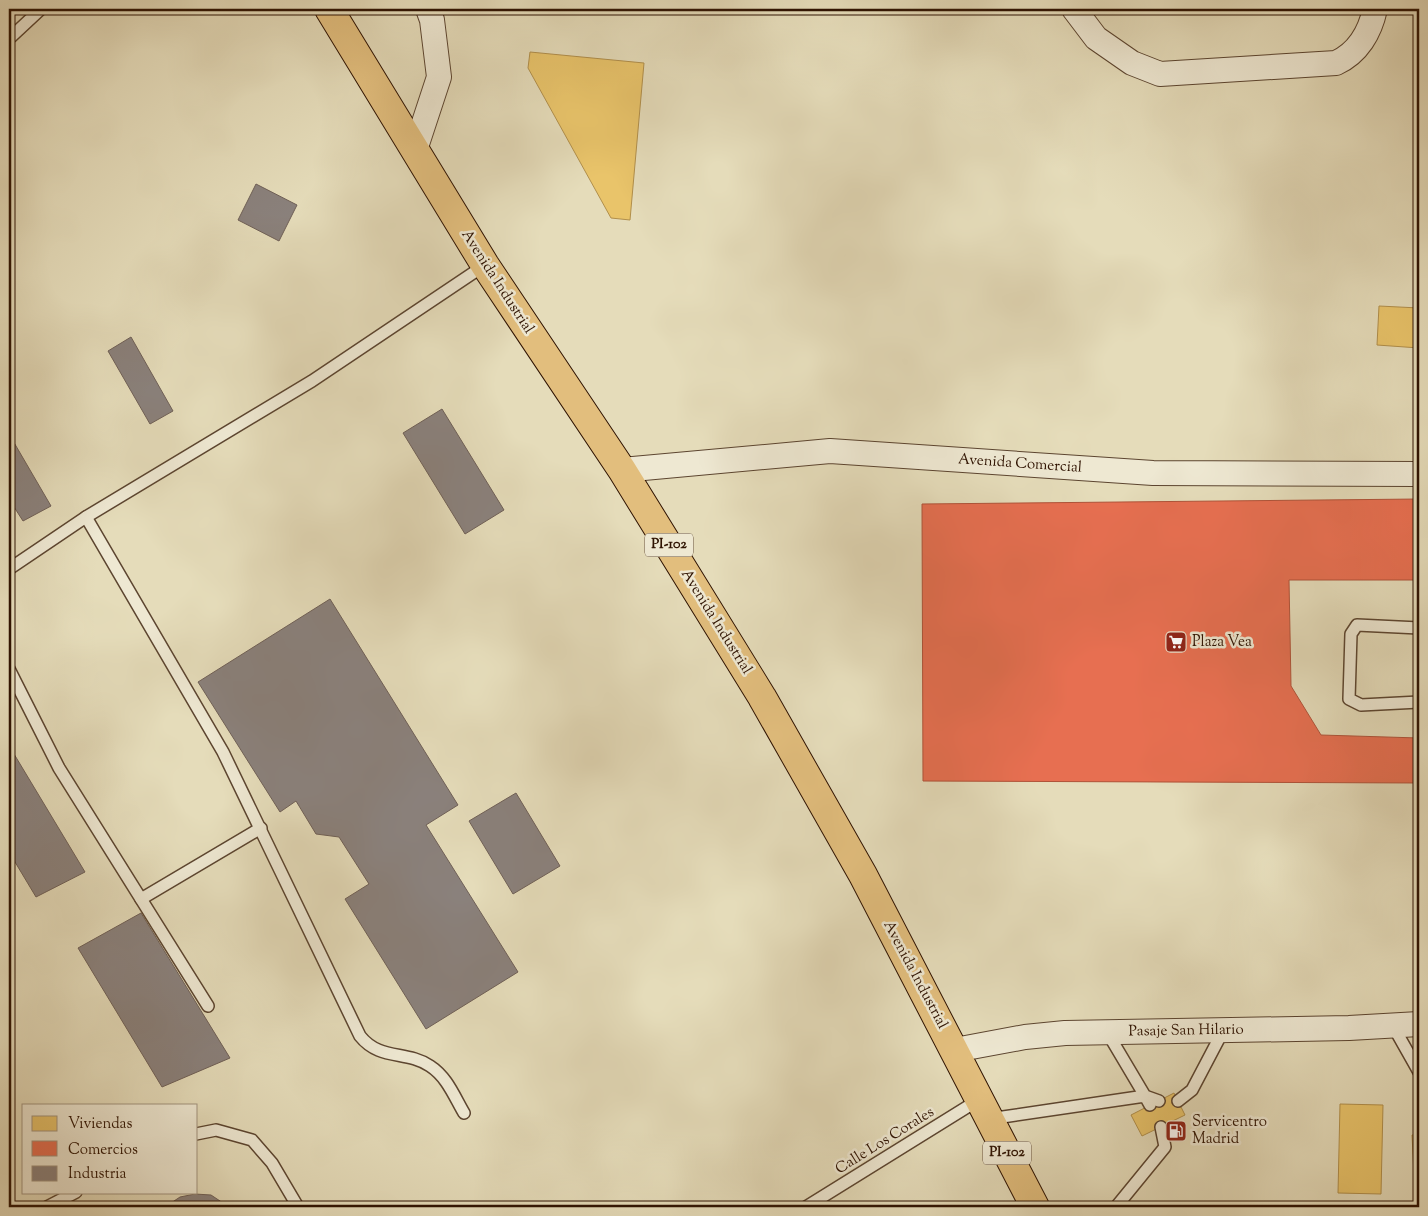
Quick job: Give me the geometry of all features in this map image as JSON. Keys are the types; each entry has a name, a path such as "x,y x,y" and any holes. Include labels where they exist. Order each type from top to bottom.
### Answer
{"main road":[{"name":"Avenida Industrial","path":"328,9 485,266 622,470 762,697 863,875 1035,1207"}],"street":[{"path":"415,150 439,77 432,20 428,9"},
{"path":"1074,9 1096,38 1132,63 1160,74 1336,63 1347,58 1358,48 1372,22 1375,9"},
{"name":"Avenida Comercial","path":"622,470 830,451 1153,473 1419,474"},
{"name":"Pasaje San Hilario","path":"954,1050 1065,1032 1223,1030 1419,1024"}],"lane":[{"path":"11,36 41,9"},
{"path":"9,569 86,517 312,381 485,266"},
{"path":"86,517 223,752 262,828 275,862 360,1036 367,1045 376,1050 429,1065 445,1078 464,1113"},
{"path":"1419,628 1357,625 1351,634 1350,699 1360,705 1419,702"},
{"path":"9,669 59,768 208,1006"},
{"path":"141,899 262,828"},
{"path":"1393,1026 1419,1072"},
{"path":"1178,1101 1192,1090 1223,1030"},
{"path":"984,1109 1151,1101 1107,1032"},
{"name":"Calle Los Corales","path":"806,1207 984,1109"},
{"path":"1116,1207 1165,1147 1162,1127"},
{"path":"198,1134 216,1130 252,1140 272,1163 298,1207"},
{"path":"47,1207 72,1194"}],"building: Viviendas":[{"path":"530,52 644,63 630,220 611,218 528,68"},
{"path":"1379,306 1419,308 1419,348 1377,345"},
{"path":"1174,1093 1185,1115 1142,1136 1131,1115"},
{"path":"1340,1104 1383,1105 1381,1194 1338,1193"},
{"path":"1412,1135 1419,1135 1419,1175 1414,1175"}],"building: Comercios":[{"path":"1419,499 1419,580 1289,580 1291,686 1321,735 1419,738 1419,783 923,781 922,504"}],"building: Industria":[{"path":"256,184 297,205 279,241 238,220"},
{"path":"131,337 173,411 150,424 108,351"},
{"path":"442,409 504,510 465,534 403,433"},
{"path":"9,434 51,506 23,521 9,499"},
{"path":"330,599 458,805 426,825 518,972 426,1029 345,899 369,884 339,837 316,834 296,801 280,812 198,682"},
{"path":"11,749 85,872 36,897 9,852 9,751"},
{"path":"516,793 560,866 513,894 469,821"},
{"path":"141,913 230,1058 162,1087 78,948"},
{"path":"195,1194 211,1195 229,1207 165,1207 180,1197"}],"place":[{"name":"Plaza Vea","path":"1176,642"},
{"name":"Servicentro Madrid","path":"1176,1131"}]}
